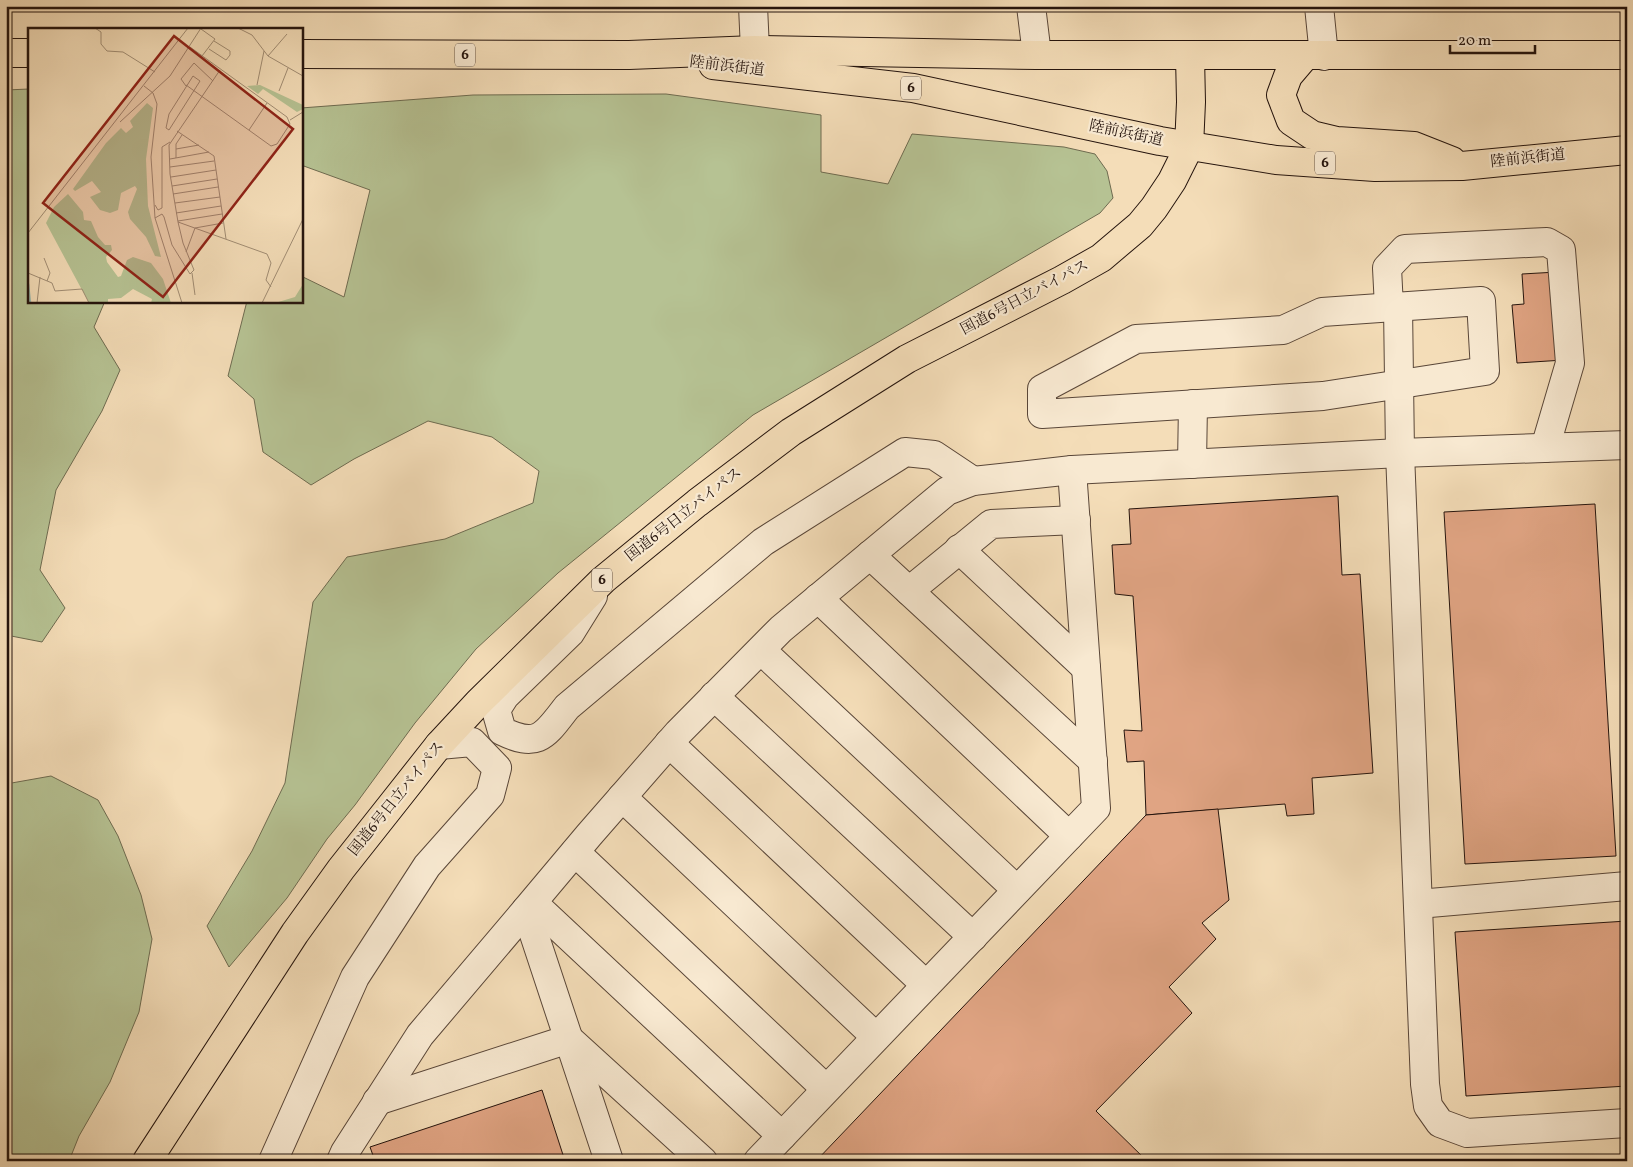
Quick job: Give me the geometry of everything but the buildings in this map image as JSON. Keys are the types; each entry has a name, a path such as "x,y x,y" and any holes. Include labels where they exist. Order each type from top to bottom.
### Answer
{"highway":[{"name":"陸前浜街道","path":"302,54 629,56 755,50 1037,56 1627,55"},
{"path":"6,53 28,53"},
{"name":"陸前浜街道","path":"629,56 913,88 1189,147 1276,160 1374,167 1462,166 1627,150"},
{"name":"国道6号日立バイパス","path":"147,1161 295,934 347,861 439,745 485,696 603,580 696,504 790,432 907,359 1062,280 1101,258 1140,225 1172,181 1189,147 1191,102 1190,56"},
{"path":"1314,56 1288,76 1281,95 1291,122 1312,135 1337,141 1414,146 1462,166"}],"street":[{"path":"752,6 755,50"},
{"path":"1030,6 1037,56"},
{"path":"1314,56 1319,6"},
{"path":"1545,448 1570,363 1561,250 1547,242 1405,249 1387,268 1393,306 1399,384 1400,453 1425,1084 1428,1106 1440,1123 1467,1133 1627,1123"},
{"path":"1481,301 1485,371 1399,384 1323,396 1042,414 1042,389 1136,339 1283,330 1322,312 1481,301"},
{"path":"1192,404 1192,464"},
{"path":"341,1161 420,1035 669,743 781,629 947,491 973,481 1072,470 1400,453 1627,444"},
{"path":"603,580 570,634 505,696 496,710 502,730 518,739 534,740 548,732 567,707 763,542 905,452 934,455 973,481"},
{"path":"758,1161 1096,808 1072,470"},
{"path":"909,591 992,524 1076,520"},
{"path":"959,549 1086,668"},
{"path":"870,555 1093,761"},
{"path":"818,598 1069,836"},
{"path":"761,650 1017,890"},
{"path":"714,696 972,937"},
{"path":"273,1161 356,977 427,866 490,794 497,768 472,742 439,745"},
{"path":"669,743 926,985"},
{"path":"622,797 876,1038"},
{"path":"575,852 826,1089"},
{"path":"1418,904 1627,886"},
{"path":"530,906 569,1039 609,1161"},
{"path":"530,906 782,1136"},
{"path":"377,1101 569,1039"},
{"path":"569,1039 703,1161"}],"green space":[{"path":"28,89 28,302 105,302 94,327 120,370 102,411 56,490 40,570 65,608 42,642 6,635 6,90"},
{"path":"666,94 821,115 821,172 888,184 912,134 1064,147 1095,154 1107,171 1113,198 1100,213 753,415 558,573 476,649 415,723 355,805 327,839 287,898 229,967 207,926 252,851 285,783 313,602 347,557 445,539 533,503 539,471 492,437 428,421 354,459 311,485 263,452 254,399 228,376 247,302 302,302 302,276 344,297 370,190 302,165 302,108 473,95"},
{"path":"51,776 98,800 118,836 141,895 152,939 139,1012 110,1082 79,1136 69,1161 6,1161 6,784"}]}
